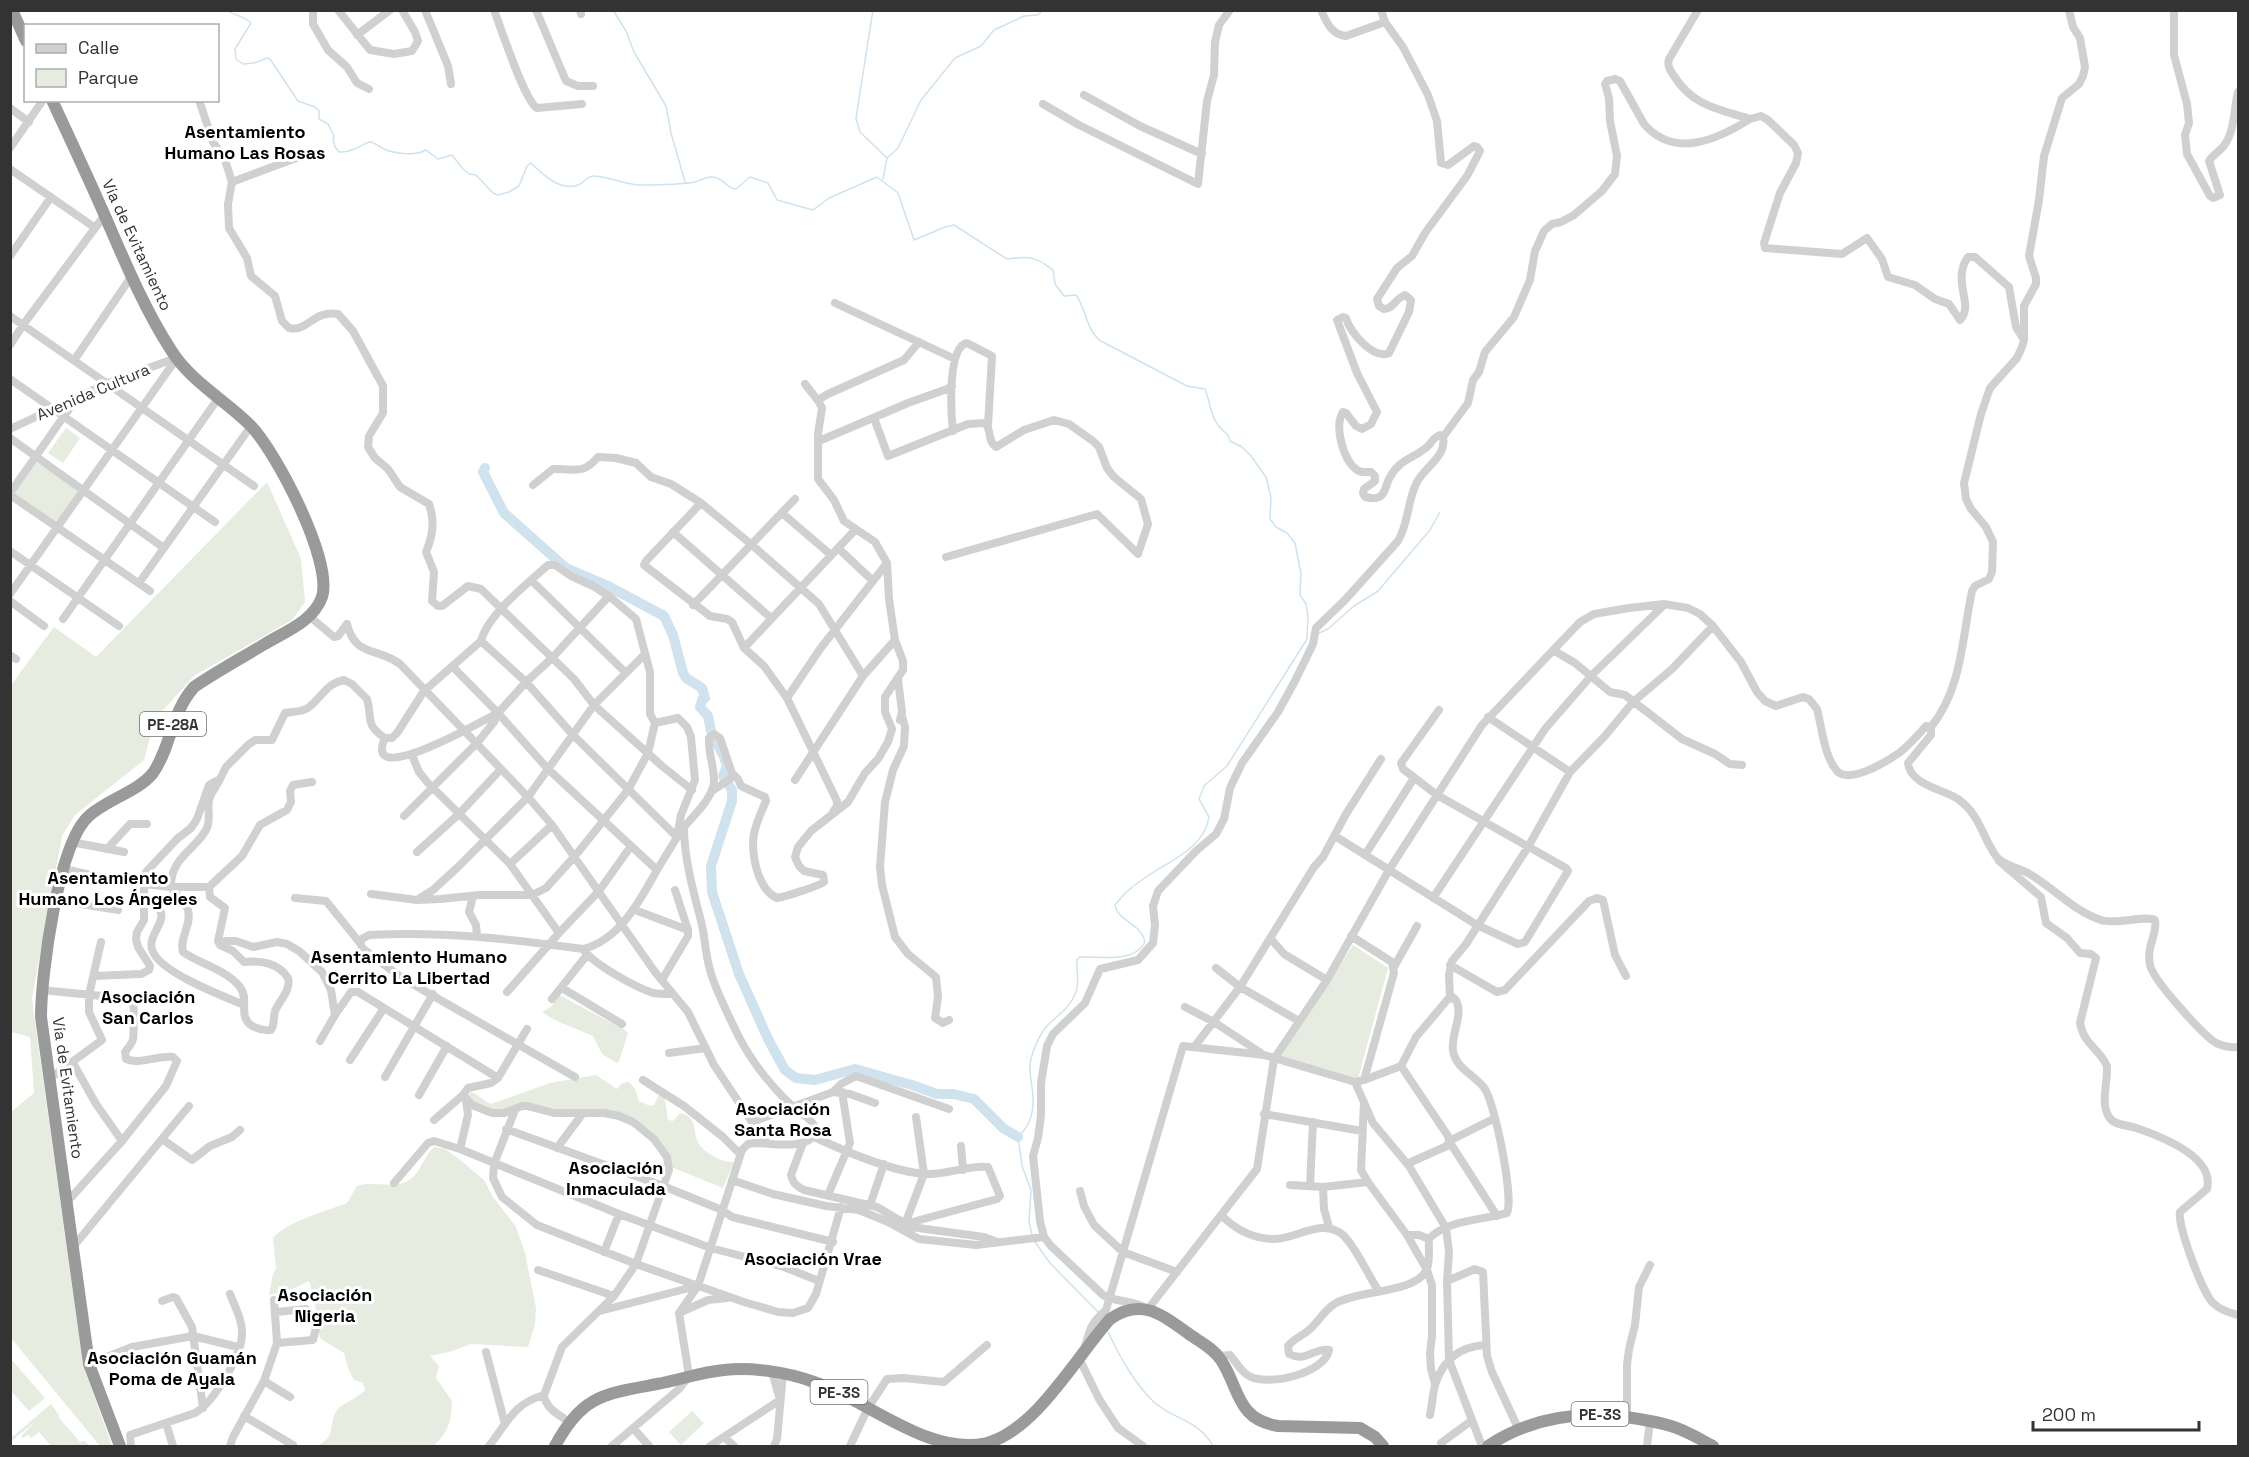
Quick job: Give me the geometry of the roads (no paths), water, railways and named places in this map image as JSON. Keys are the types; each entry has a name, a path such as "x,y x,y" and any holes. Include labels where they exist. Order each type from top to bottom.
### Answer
{"highway":[{"path":"12,10 24,37"},
{"name":"Vía de Evitamiento","path":"53,102 131,278 177,358 195,378 251,426 269,448 313,535 322,573 323,591 321,600 309,616 299,624 194,687 183,700 175,716 162,759 150,776 89,815 71,842 64,869 41,990 41,1017 89,1364 120,1446"},
{"name":"PE-3S","path":"555,1446 569,1422 585,1405 602,1396 621,1391 678,1385 689,1376 734,1369 778,1373 821,1384 891,1420 947,1443 960,1446 985,1444 1009,1434 1028,1418 1082,1355 1108,1314 1135,1308 1148,1310"},
{"path":"1148,1310 1164,1316 1218,1356 1246,1410 1256,1419 1278,1426 1360,1428 1375,1437 1383,1446"},
{"name":"PE-3S","path":"1488,1446 1518,1428 1561,1417 1601,1414 1650,1421 1688,1432 1713,1446"}],"street":[{"path":"313,10 314,24 328,50 347,67 357,83 369,89"},
{"path":"338,10 357,35 374,52 394,54 412,51 417,45 418,37 402,10"},
{"path":"357,35 390,10"},
{"path":"425,10 448,66 452,84"},
{"path":"494,10 524,90 532,105 537,108 582,104"},
{"path":"536,10 566,81 578,86 594,86"},
{"path":"1043,104 1197,184 1200,181 1207,101 1214,75 1215,42 1219,25 1230,10"},
{"path":"1321,10 1331,29 1341,36 1385,22"},
{"path":"1381,10 1385,22 1403,47 1428,95 1437,120 1441,163 1444,165 1452,163 1474,146 1480,151 1467,176 1425,233 1412,256 1397,268 1377,299 1379,306 1384,309 1390,307 1402,296 1411,300 1409,312 1389,353 1384,355 1377,353 1352,331 1346,318 1337,320 1357,373 1377,411 1371,424 1362,429 1356,426 1347,413 1343,412 1340,418 1342,443 1354,467 1361,472 1371,472 1375,476 1375,481 1364,489 1365,497 1378,498 1383,493 1389,478 1408,457 1426,447 1435,437 1440,435 1443,437"},
{"path":"1698,10 1669,59 1668,67 1679,84 1692,97 1710,107 1750,119"},
{"path":"2069,10 2073,27 2080,39 2085,67 2082,81 2062,98 2044,156 2029,256 2036,284 2024,306 2024,340 2017,358 1990,388 1981,414 1964,483 1966,499 1986,527 1993,542 1992,572 1989,579 1975,586 1971,591 1957,677 1946,704 1931,727 1931,735 1908,763 1910,771 1917,780 1958,799 1974,813 1997,858 2009,872 2041,897 2046,923 2067,938 2080,953 2091,954 2096,958 2080,1023 2087,1043 2107,1066 2105,1095 2107,1115 2112,1121 2139,1129 2187,1151 2204,1167 2208,1177 2207,1189 2180,1212 2180,1225 2205,1294 2222,1309 2238,1316"},
{"path":"2174,10 2174,55 2187,104 2189,123 2185,135 2187,154 2213,198 2220,195 2210,161 2213,153 2225,145 2238,92"},
{"path":"1931,727 1926,726 1897,755 1864,773 1848,776 1841,774 1836,770 1828,753 1814,704 1803,697 1776,706 1765,701 1757,692 1741,662 1700,614 1688,608 1664,604 1594,614 1580,622 1488,717 1389,870 1327,980 1274,1059 1264,1114 1260,1162 1256,1173 1148,1310 1136,1302 1109,1298 1044,1237 1040,1221 1033,1156 1041,1115 1041,1083 1050,1040 1053,1034 1085,1003 1100,969 1137,960 1153,943 1155,925 1153,906 1158,891 1216,834 1224,819 1230,788 1242,763 1278,712 1324,620 1387,556 1402,534 1409,502 1417,482 1437,458 1443,437 1468,403 1473,380 1479,372 1485,352 1514,317 1530,280 1535,250 1544,231 1552,224 1574,215 1602,191 1615,174 1617,156 1610,121 1610,98 1605,84 1607,81 1615,79 1620,81 1644,124 1672,143 1692,145 1731,131 1750,119 1761,117 1768,120 1794,145 1798,153 1796,163 1780,193 1764,243 1765,248 1842,254 1867,238 1882,259 1888,277 1915,285 1935,299 1949,304 1960,320 1964,314 1965,300 1960,280 1962,270 1968,257 1975,257 2009,287 2016,327 2024,340"},
{"path":"1084,95 1140,126 1202,154"},
{"path":"10,148 42,102"},
{"path":"200,102 213,142 225,160 232,182 228,204 229,228 247,258 251,276 275,296 282,321 289,328 302,328 322,314 338,314 353,332 381,379 384,393 383,413 369,436 368,447 375,458 388,469 400,487 429,504 433,528 432,539 426,552 434,572 432,601 442,606 464,588 472,586 481,589 574,679 594,705 692,790"},
{"path":"10,108 29,122"},
{"path":"232,182 307,154"},
{"path":"10,169 94,227"},
{"path":"10,256 51,197"},
{"path":"10,345 104,216"},
{"path":"75,359 131,278"},
{"path":"835,303 955,359"},
{"path":"10,316 75,359 254,486"},
{"path":"818,400 903,360 919,342"},
{"path":"946,556 1093,514 1100,515 1138,554 1148,530 1141,499 1114,477 1107,468 1099,447 1069,424 1054,420 1041,423 1024,430 996,447 991,441 988,426 992,356 967,343 959,346 955,359 952,386 953,431"},
{"path":"10,594 177,358"},
{"name":"Avenida Cultura","path":"10,429 108,383 177,358"},
{"path":"10,379 215,522"},
{"path":"805,384 822,408 818,479 834,500 844,521 855,531 875,542 887,563 895,640 903,661 903,670 887,692 884,707 892,729"},
{"path":"819,441 952,386"},
{"path":"63,619 219,397"},
{"path":"76,399 10,494 150,591"},
{"path":"874,417 888,456 968,424 981,422 988,426"},
{"path":"139,583 251,426"},
{"path":"10,438 164,548"},
{"path":"533,485 553,469 579,471 588,468 598,458 616,458 636,463 651,477 671,484 702,503 802,587 819,604 863,676"},
{"path":"693,605 795,498"},
{"path":"702,503 646,561 645,565 693,605 710,616 730,620 744,648 764,666 787,699 837,801 837,806 831,816"},
{"path":"782,513 831,555"},
{"path":"744,648 855,531"},
{"path":"673,532 771,618"},
{"path":"838,548 873,581"},
{"path":"10,551 118,626"},
{"path":"787,699 836,629 887,563"},
{"path":"209,887 210,897 225,908 219,943 223,948 233,951 244,962 254,960 276,966 288,978 289,985 275,1012 274,1026 271,1030 266,1031 249,1024 245,1018 244,994 234,982 183,952 182,944 189,924 188,909 171,887 172,876 180,860 207,829 210,814 209,801 226,767 255,740 272,740 285,713 308,708 321,693 344,680 365,695 372,728 385,738 392,738 424,691 482,641 483,634 502,609 551,564 609,596 636,619 650,680 648,694 650,714 655,723 648,753 628,790 546,888 532,895 417,900 371,894"},
{"path":"531,580 625,672"},
{"path":"404,816 477,744 498,713 609,596"},
{"path":"10,601 44,626"},
{"path":"1433,898 1545,729 1591,676 1664,604"},
{"path":"309,616 334,637 338,636 347,624 354,642 367,651 392,658 400,664 528,797 552,825 672,994 688,1012 728,1089 767,1143"},
{"path":"1185,1007 1214,1022 1264,1055 1354,1082 1401,1066 1416,1037 1450,997 1450,966 1528,848 1570,772 1634,702 1672,669 1713,627"},
{"path":"795,780 863,676 895,640"},
{"path":"482,641 526,682 573,735 677,837"},
{"path":"1553,650 1610,692 1625,695 1682,739 1715,754 1730,764 1742,765"},
{"path":"417,900 433,890 528,797 594,705 644,655"},
{"path":"453,667 547,768 657,870"},
{"path":"898,679 905,727 904,746 893,770 885,802 880,867 882,885 895,937 908,954 936,977 938,997 935,1018 943,1023 949,1020"},
{"path":"1335,836 1477,926 1518,944 1525,942 1568,871 1437,795 1403,769 1401,764 1439,710"},
{"path":"385,738 382,750 386,757 397,759 412,755 498,713"},
{"path":"552,999 562,988 585,952 635,910 684,827 712,791 730,779 738,778 743,788 765,797 766,801 754,837 754,850 762,884 771,895 777,898 803,888 819,886 824,882 823,875 820,873 804,871 799,866 795,857 798,847 803,838 852,797 865,773 879,759 892,729 902,716"},
{"path":"1488,717 1570,772"},
{"path":"655,723 678,718 687,727 691,737 695,780 681,815 677,837"},
{"path":"712,791 714,781 709,748 712,735 720,738 730,779"},
{"path":"412,755 419,772 510,864 559,933"},
{"path":"1195,1046 1240,987 1271,939 1380,759"},
{"path":"417,852 459,814 501,769"},
{"path":"1365,855 1414,778"},
{"path":"94,976 141,974 149,970 150,966 138,947 136,939 137,932 144,923 144,885 148,869 161,858 177,838 191,828 198,819 206,789 212,782 220,779"},
{"path":"144,885 209,887 242,856 260,825 287,810 293,785 312,782"},
{"path":"107,849 130,824 147,824"},
{"path":"510,864 552,825"},
{"path":"684,827 688,868 715,985 740,1038 767,1078 792,1106 816,1127 814,1137"},
{"path":"71,842 124,852"},
{"path":"507,992 547,944 599,891 631,846"},
{"path":"1997,858 2048,885 2079,910 2102,921 2130,921 2148,918 2155,920 2156,929 2149,952 2153,973 2202,1032 2220,1045 2238,1047"},
{"path":"64,869 109,879"},
{"path":"662,980 686,942 688,930 675,890"},
{"path":"473,896 469,912 476,925 477,935"},
{"path":"144,898 156,903 161,911 161,919 152,944 154,955 193,983 244,1005"},
{"path":"295,898 326,901 362,948 402,978 575,1077"},
{"path":"1450,966 1497,992 1505,990 1581,909 1589,901 1597,898 1603,900 1615,956 1626,976"},
{"path":"57,900 117,910"},
{"path":"635,910 688,930"},
{"path":"1394,967 1417,926"},
{"path":"360,943 364,936 369,935 421,933 477,935 547,944 585,952 640,987 654,993 672,994"},
{"path":"1351,936 1392,962 1394,967 1364,1080"},
{"path":"1271,939 1284,954 1327,980"},
{"path":"219,943 227,940 236,941 253,947 277,942 287,944 299,951 312,962 327,981 334,1015"},
{"path":"49,1079 102,1041 89,1012 89,995 101,942"},
{"path":"1216,968 1240,987 1299,1021"},
{"path":"562,988 622,1024"},
{"path":"41,990 133,999 134,1035 125,1052 126,1059 136,1062 162,1056 176,1059 170,1080 122,1141 67,1202"},
{"path":"320,1041 334,1015 349,995 355,991 498,1078"},
{"path":"385,1077 433,994"},
{"path":"1429,1239 1446,1228 1507,1213 1510,1207 1508,1182 1490,1098 1455,1060 1452,1049 1458,1004 1450,997"},
{"path":"350,1060 384,1008"},
{"path":"460,1149 468,1115 464,1098 468,1088 491,1083 498,1078 527,1029"},
{"path":"419,1095 447,1046"},
{"path":"1143,1446 1118,1428 1099,1399 1082,1355 1089,1329 1093,1322 1108,1314 1109,1298 1181,1048 1195,1046 1264,1055"},
{"path":"669,1053 706,1048"},
{"path":"73,1063 96,1104 122,1141"},
{"path":"1401,1066 1448,1136 1497,1216"},
{"path":"828,1195 845,1150 850,1143 837,1092 841,1084 856,1076 949,1109"},
{"path":"643,1080 684,1106 723,1137 739,1154"},
{"path":"1354,1082 1373,1123 1409,1166 1446,1228 1449,1252 1447,1281 1449,1360 1482,1446"},
{"path":"752,1122 837,1092 875,1103"},
{"path":"464,1098 472,1105 492,1113 504,1113 527,1106 554,1113 619,1116 644,1129 663,1150 670,1162 636,1264 614,1296 562,1347 544,1395 547,1405 569,1422"},
{"path":"434,1120 464,1098"},
{"path":"1364,1102 1361,1170 1407,1235 1427,1270 1432,1285 1430,1353 1435,1384"},
{"path":"73,1247 189,1106"},
{"path":"514,1110 494,1164 493,1178 496,1188 512,1206 537,1225 604,1252 731,1298 778,1312 798,1312 808,1308 813,1301 841,1207"},
{"path":"557,1148 583,1113"},
{"path":"1264,1114 1362,1131"},
{"path":"905,1224 924,1174 916,1117"},
{"path":"1409,1166 1411,1162 1447,1146 1449,1141 1495,1118"},
{"path":"1310,1186 1313,1122"},
{"path":"506,1129 663,1186 722,1210 732,1217 832,1242"},
{"path":"162,1139 192,1160 210,1146 232,1137 240,1130"},
{"path":"814,1137 884,1164 924,1174 941,1174 987,1166 999,1198 905,1224"},
{"path":"689,1376 679,1313 698,1286 739,1154 748,1144 803,1143 814,1137"},
{"path":"394,1183 431,1142 460,1149 619,1214 711,1248 784,1268 819,1281"},
{"path":"803,1143 791,1175 792,1181 804,1190 870,1205 911,1227 984,1237 1000,1243"},
{"path":"961,1146 963,1170"},
{"path":"870,1205 884,1164"},
{"path":"732,1180 773,1194 859,1210 919,1239 970,1245 1044,1237"},
{"path":"1290,1185 1323,1187 1368,1182"},
{"path":"1323,1187 1324,1209 1329,1227"},
{"path":"1080,1191 1090,1218 1123,1252 1177,1272"},
{"path":"604,1252 619,1214"},
{"path":"1221,1215 1245,1233 1257,1238 1276,1240 1329,1227 1348,1241 1378,1290"},
{"path":"1407,1235 1419,1235 1429,1239"},
{"path":"1218,1356 1230,1355 1249,1376 1259,1379 1271,1381 1299,1375 1326,1357 1329,1352 1326,1349 1304,1358 1296,1358 1287,1350 1293,1340 1309,1330 1335,1303 1378,1290 1408,1285 1419,1279 1427,1270 1429,1239"},
{"path":"1627,1417 1629,1349 1635,1325 1639,1287 1650,1264"},
{"path":"1447,1281 1475,1269 1483,1272 1485,1345 1492,1372 1518,1428"},
{"path":"538,1270 614,1296"},
{"path":"600,1311 698,1286"},
{"path":"131,1446 130,1435 203,1408 234,1363 242,1336 242,1324 230,1294"},
{"path":"162,1301 176,1298 192,1327 203,1408"},
{"path":"679,1313 708,1300 731,1298"},
{"path":"230,1446 264,1381 277,1343 274,1300"},
{"path":"276,1312 306,1309"},
{"path":"277,1343 313,1340 318,1315"},
{"path":"89,1364 132,1347 193,1336 238,1347"},
{"path":"850,1446 868,1408 887,1379 903,1378 944,1382 987,1345"},
{"path":"1430,1415 1435,1384 1449,1360 1464,1348 1485,1345"},
{"path":"486,1352 505,1424"},
{"path":"774,1446 777,1439 780,1400 778,1373"},
{"path":"264,1381 290,1397"},
{"path":"612,1446 678,1385"},
{"path":"489,1446 517,1408 528,1399 544,1395"},
{"path":"710,1446 780,1400"},
{"path":"244,1416 293,1445"},
{"path":"1441,1443 1471,1421"},
{"path":"1647,1446 1650,1421"},
{"path":"166,1423 173,1446"},
{"path":"633,1428 649,1446"},
{"path":"724,1437 734,1446"}],"waterway":[{"path":"226,10 251,23 235,49 236,59 243,64 270,59 298,101 315,107 319,111 319,119 328,124 334,136 335,147 339,152 350,151 371,142 399,153 411,154 426,150 438,159 452,155 463,169 469,174 476,175 493,193 498,195 519,186 527,166 531,163 552,181 572,187 594,176 639,185 689,183 716,177 736,189 750,177 768,183 777,200 813,210 829,198 877,177 898,193 914,240 954,225 1007,259 1026,257 1041,262 1053,270 1055,284 1064,296 1076,295 1091,330 1099,340 1187,386 1205,389 1212,414 1222,430 1228,435 1230,441 1242,447 1251,456 1266,477 1271,497 1270,519 1295,543 1301,574 1300,595 1306,604 1308,616 1307,638"},
{"path":"613,10 626,31 634,52 666,106 685,182"},
{"path":"873,10 856,118 860,132 887,158 883,179"},
{"path":"887,158 898,148 921,100 955,58 981,46 994,30 1024,16 1038,15 1043,10"},
{"path":"485,468 483,472 504,513 566,568 608,586 664,616 673,635 683,673 686,678 702,688 705,698 700,707 708,716 711,731 724,757 727,766 723,776 732,790 732,801 711,866 712,892 739,974 768,1039 785,1070 796,1078 815,1080 855,1069 937,1094 953,1094 974,1099 1003,1128 1018,1137"},
{"path":"1319,633 1328,629 1354,606 1378,591 1430,530 1440,512"},
{"path":"1032,1235 1029,1222 1031,1190 1022,1166 1018,1137 1027,1126 1032,1114 1030,1067 1036,1044 1047,1026 1073,998 1078,984 1077,960 1080,957 1125,956 1140,949 1145,942 1139,931 1120,915 1115,905 1132,887 1181,855 1199,839 1206,829 1209,817 1199,799 1204,786 1227,766 1307,639"},
{"path":"1035,1242 1050,1263 1098,1312"},
{"path":"1108,1332 1128,1369 1147,1395 1161,1408 1200,1430 1213,1446"}],"district":[{"name":"Asentamiento Humano Las Rosas","path":"245,141"},
{"name":"Asentamiento Humano Los Ángeles","path":"108,887"},
{"name":"Asentamiento Humano Cerrito La Libertad","path":"409,966"},
{"name":"Asociación San Carlos","path":"148,1006"},
{"name":"Asociación Santa Rosa","path":"783,1118"},
{"name":"Asociación Inmaculada","path":"616,1177"},
{"name":"Asociación Vrae","path":"813,1258"},
{"name":"Asociación Nigeria","path":"325,1304"},
{"name":"Asociación Guamán Poma de Ayala","path":"172,1367"}]}
